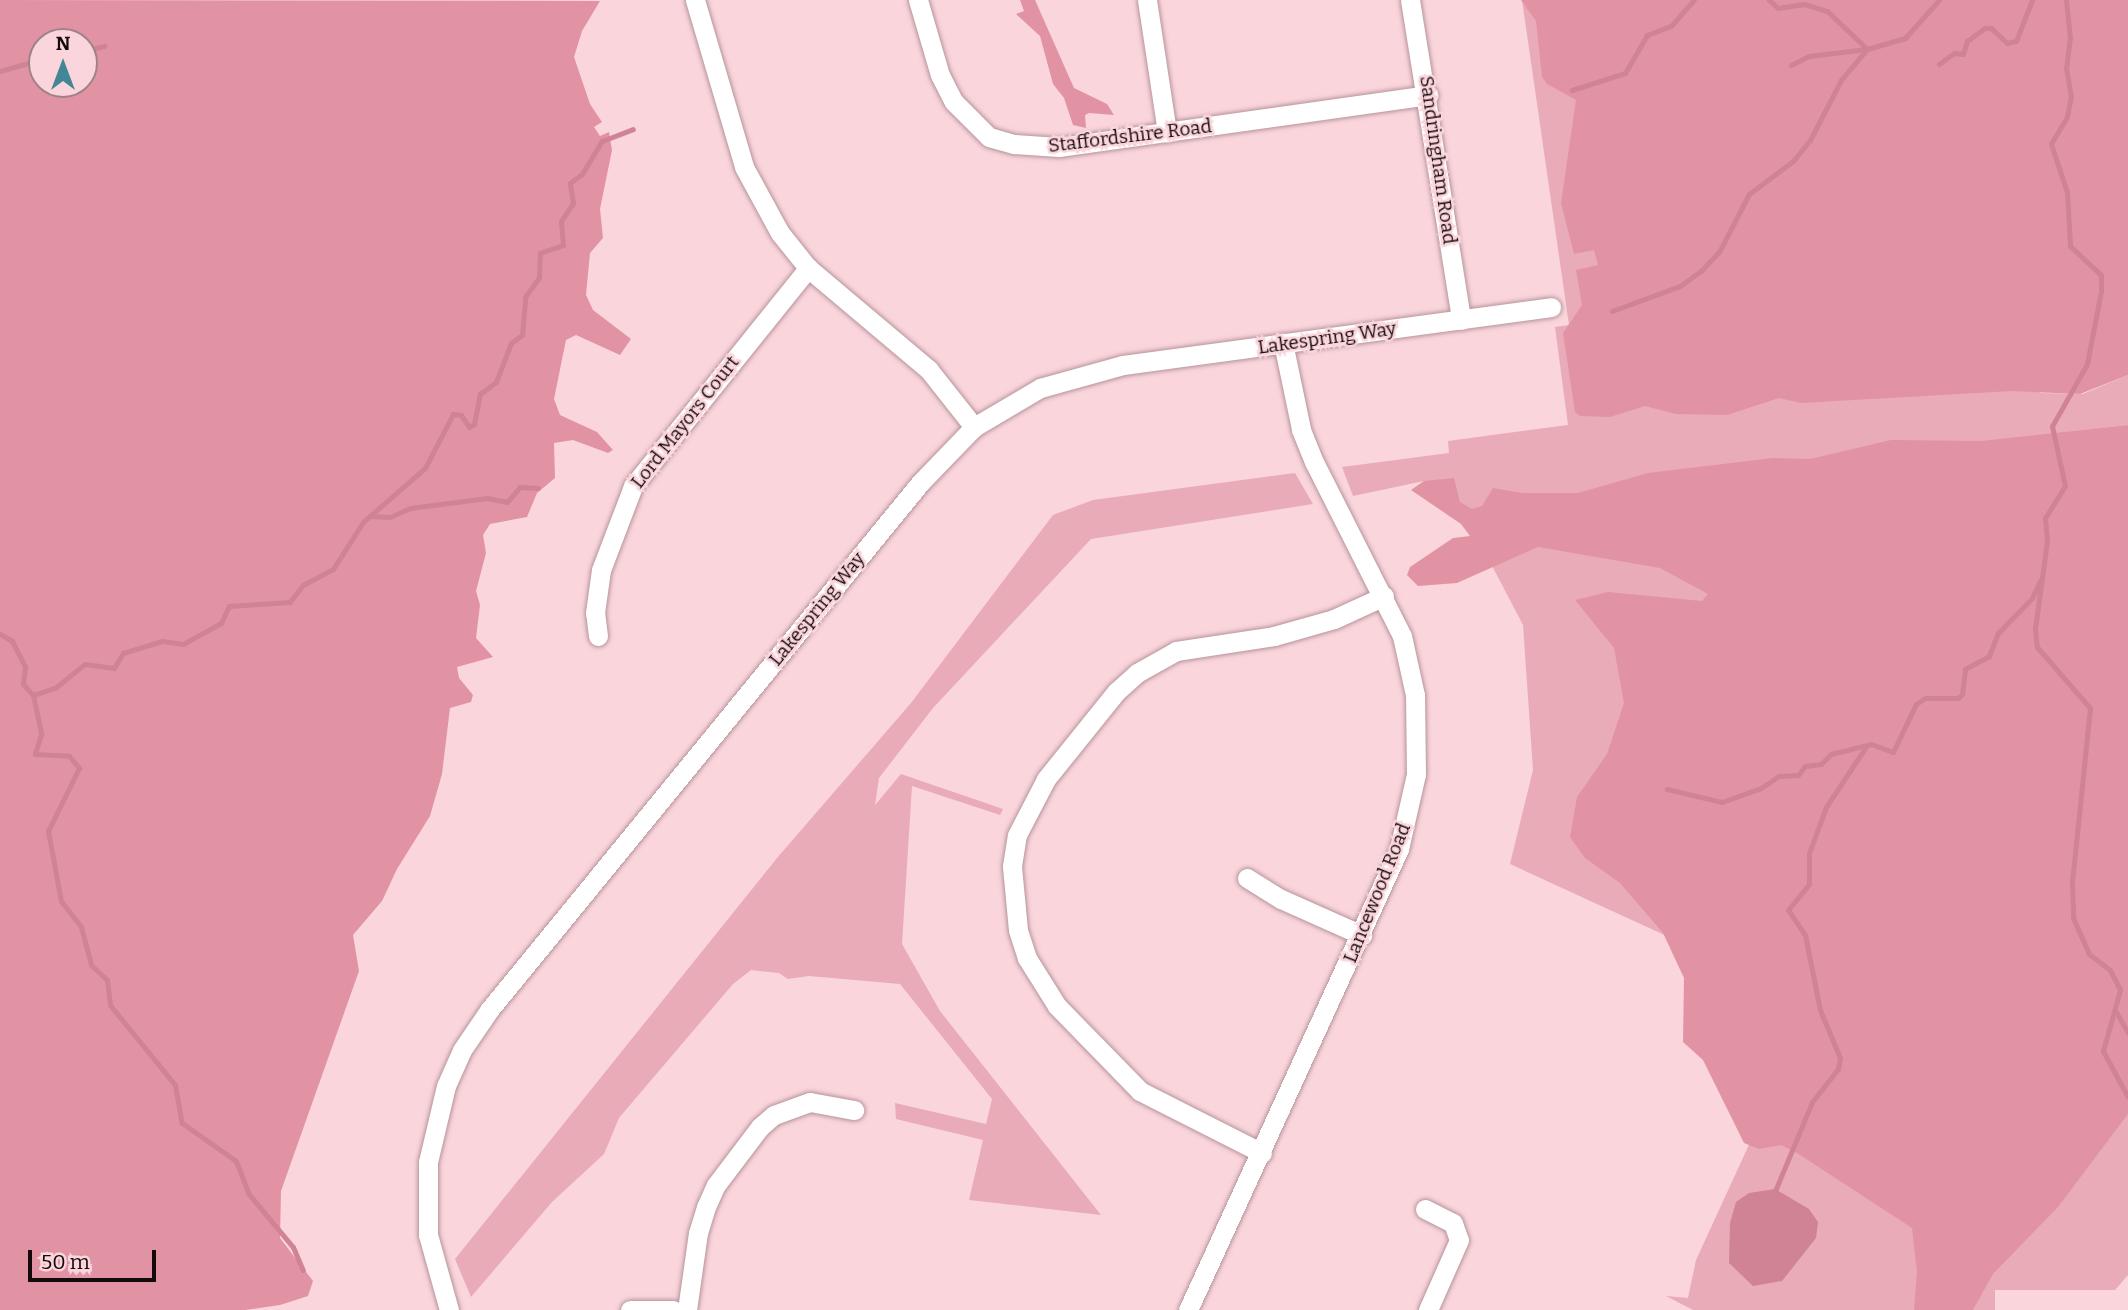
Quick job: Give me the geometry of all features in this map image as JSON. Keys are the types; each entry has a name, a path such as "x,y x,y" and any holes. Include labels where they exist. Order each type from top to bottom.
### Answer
{"street":[{"path":"695,0 744,167 763,207 808,268 929,370 974,427"},
{"name":"Staffordshire Road","path":"918,0 940,75 954,102 989,137 1035,148 1167,133 1428,95"},
{"path":"1147,0 1167,133"},
{"name":"Sandringham Road","path":"1410,0 1428,95 1461,320"},
{"name":"Lord Mayors Court","path":"598,636 596,592 601,570 633,486 808,268"},
{"name":"Lakespring Way","path":"449,1310 428,1235 428,1162 446,1086 462,1050 490,1009 919,483 974,427 1040,388 1084,373 1551,307"},
{"name":"Lancewood Road","path":"1188,1310 1362,935 1399,849 1416,774 1415,695 1402,636 1301,429 1283,343"},
{"path":"1262,1153 1140,1091 1057,1006 1027,958 1018,930 1012,866 1017,835 1046,779 1116,692 1137,673 1177,650 1274,636 1334,619 1384,596"},
{"path":"1247,878 1281,899 1362,935"},
{"path":"687,1310 698,1233 706,1208 716,1185 760,1127 774,1115 810,1102 854,1110"},
{"path":"1425,1209 1453,1223 1460,1240 1428,1310"},
{"path":"630,1310 673,1310"}],"shaded area":[{"path":"0,0 600,1 582,31 574,57 590,104 602,122 594,127 600,136 609,132 612,150 600,209 603,238 590,253 586,295 593,310 631,339 620,355 576,335 566,340 554,399 560,415 597,432 613,450 608,453 573,440 554,443 555,478 537,493 527,517 490,524 483,535 486,553 476,591 480,605 476,638 493,657 457,667 459,678 473,695 471,702 450,708 442,774 430,816 397,869 382,901 353,935 359,971 281,1191 280,1238 313,1281 308,1296 280,1305 245,1310 0,1310"},
{"path":"1020,0 1035,0 1074,88 1107,104 1114,115 1089,113 1085,115 1086,128 1073,125 1064,98 1053,84 1040,36 1016,14 1024,11"},
{"path":"1521,0 2128,0 2128,375 2080,394 2012,391 1801,403 1779,398 1727,415 1676,414 1645,406 1610,417 1580,416 1575,412 1563,333 1582,305 1576,270 1598,265 1594,250 1574,254 1561,203 1576,100 1547,84 1542,77 1536,21"},
{"path":"1522,0 2041,393 2083,394 2128,375 2128,425 2068,432 2128,538 2128,1275 2115,1290 1995,1290 1995,1310 1693,1310 1666,1296 1688,1298 1696,1260 1776,1086 1721,961 1510,864 1533,770 1523,625 1454,493 1424,481 1353,496 1342,467 1449,453 1448,441 1568,425 1555,327 1569,325"},
{"path":"2128,425 2128,1114 2058,1207 1993,1274 1973,1310 1914,1310 1917,1272 1912,1228 1797,1153 1781,1145 1759,1149 1744,1143 1703,1060 1683,1042 1684,978 1663,933 1620,883 1585,858 1570,837 1577,797 1607,754 1624,703 1614,648 1575,600 1608,592 1702,601 1708,594 1660,568 1538,547 1457,583 1418,586 1407,575 1410,567 1453,538 1470,536 1461,524 1411,490 1424,481 1454,478 1460,502 1472,509 1482,506 1493,488 1522,493 1578,493 1648,473 1773,458 1810,459 1891,440 1981,441"},
{"path":"1295,473 1313,504 1091,539 933,708 879,778 875,805 901,774 1003,809 1000,815 912,786 902,944 940,1011 1101,1215 969,1200 983,1140 896,1119 895,1103 986,1124 992,1099 900,984 809,976 788,979 779,973 751,970 733,984 619,1118 604,1154 552,1202 471,1297 455,1259 777,858 911,703 1053,515 1093,500"},
{"path":"1775,1189 1809,1209 1818,1222 1816,1238 1782,1281 1753,1286 1729,1263 1730,1223 1736,1202 1749,1193"}],"waterway":[{"path":"1572,90 1625,73 1647,35 1671,26 1694,0"},
{"path":"1769,0 1778,8 1804,4 1827,11 1867,49"},
{"path":"1612,311 1680,286 1701,271 1719,252 1749,194 1793,161 1810,140 1841,80 1867,49 1905,38 1939,0"},
{"path":"1939,64 1954,53 1963,54 1967,41 1985,28 1991,28 2007,43 2016,41 2032,0"},
{"path":"2066,0 2070,37 2066,68 2071,96 2067,117 2051,144 2067,192 2070,246 2101,275 2101,291 2087,364 2052,426 2065,486 2045,518 2047,541 2035,629 2037,647 2090,708 2072,883 2073,918 2089,954 2110,970 2120,990 2103,1051 2128,1097"},
{"path":"98,48 104,46"},
{"path":"1791,65 1809,56 1867,49"},
{"path":"0,71 28,63"},
{"path":"33,695 55,688 85,664 114,668 123,653 162,641 183,644 221,623 229,606 290,602 303,585 333,569 363,522 425,468 453,414 461,415 469,427 474,424 480,394 496,382 511,343 522,335 525,297 539,278 540,253 563,245 561,221 573,203 570,183 582,174 602,141 633,129"},
{"path":"371,516 390,517 410,508 487,498 507,502 520,487 538,488"},
{"path":"1667,789 1722,802 1761,788 1779,776 1798,775 1805,766 1821,764 1831,754 1871,744 1893,752 1916,704 1925,698 1958,698 1962,694 1965,669 1989,656 1998,633 2032,598 2040,581"},
{"path":"0,634 12,641 25,667 23,684 33,695 41,734 35,754 69,756 79,768 48,831 61,901 81,927 91,965 107,980 110,1005 175,1085 182,1123 236,1161 248,1193 293,1247 303,1270"},
{"path":"1775,1191 1812,1102 1838,1069 1840,1058 1820,1010 1805,935 1788,910 1809,884 1809,853 1826,807 1867,745"},
{"path":"2116,1012 2128,1033"}]}
